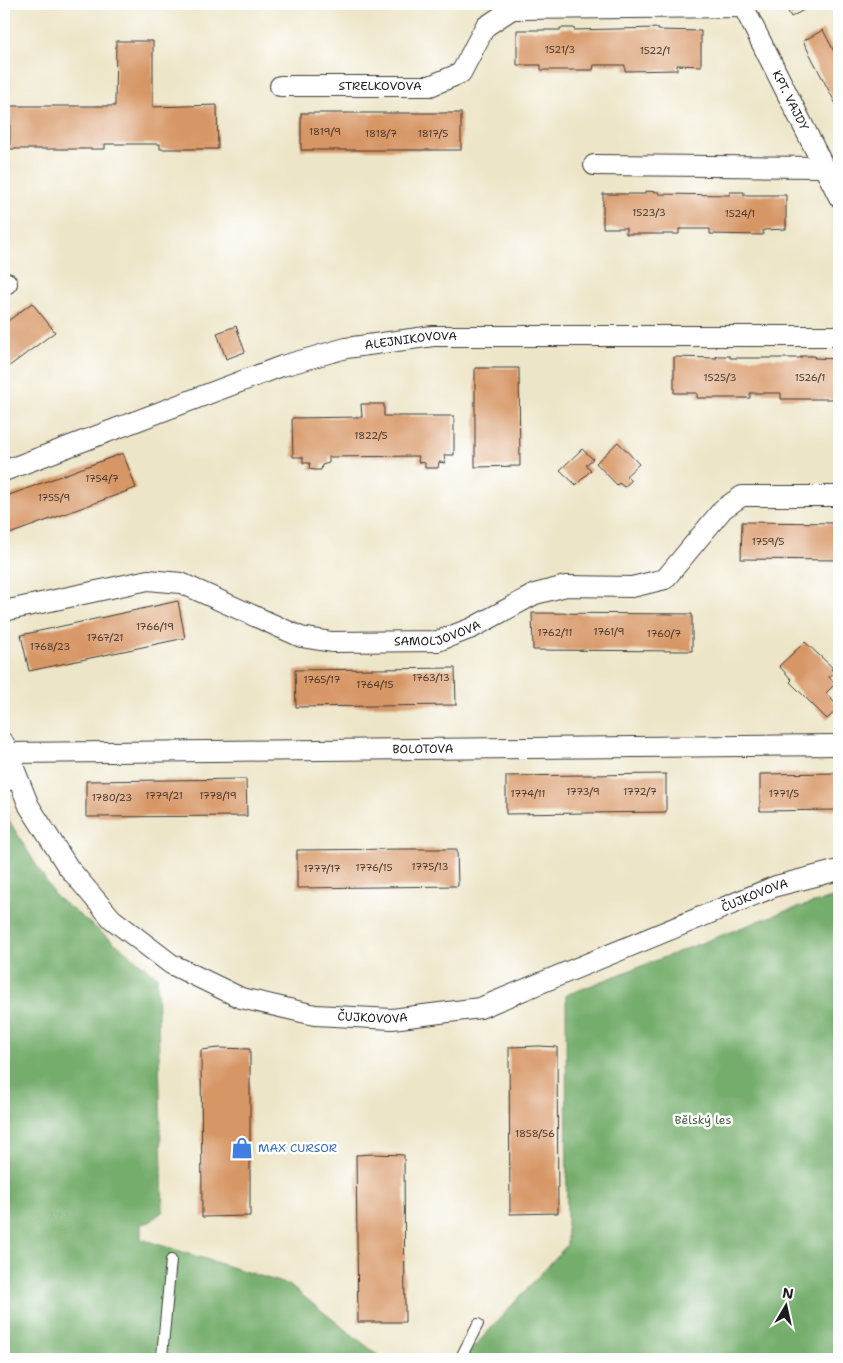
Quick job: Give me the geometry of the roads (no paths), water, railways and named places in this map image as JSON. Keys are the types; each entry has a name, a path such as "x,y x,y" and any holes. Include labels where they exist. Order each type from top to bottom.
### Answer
{"street":[{"name":"STRELKOVOVA","path":"280,86 430,86 461,73 485,27 512,9 743,6"},
{"name":"KPT. VAJDY","path":"743,6 839,197"},
{"path":"594,165 825,167"},
{"name":"ALEJNIKOVOVA","path":"4,471 282,366 346,348 433,336 839,336"},
{"name":"SAMOLJOVOVA","path":"4,611 148,580 181,583 301,637 332,642 438,641 472,628 535,594 566,586 632,586 665,579 723,509 742,496 839,496"},
{"name":"BOLOTOVA","path":"6,748 839,745"},
{"name":"ČUJKOVOVA","path":"6,748 11,784 29,806 68,867 112,919 171,964 241,998 315,1015 392,1018 480,1008 776,886 839,870"}],"lane":[{"path":"160,1359 162,1356 171,1260"},
{"path":"460,1359 478,1324"}],"place":[{"name":"MAX CURSOR","path":"242,1148"}],"park label":[{"name":"Bělský les","path":"703,1120"}]}
